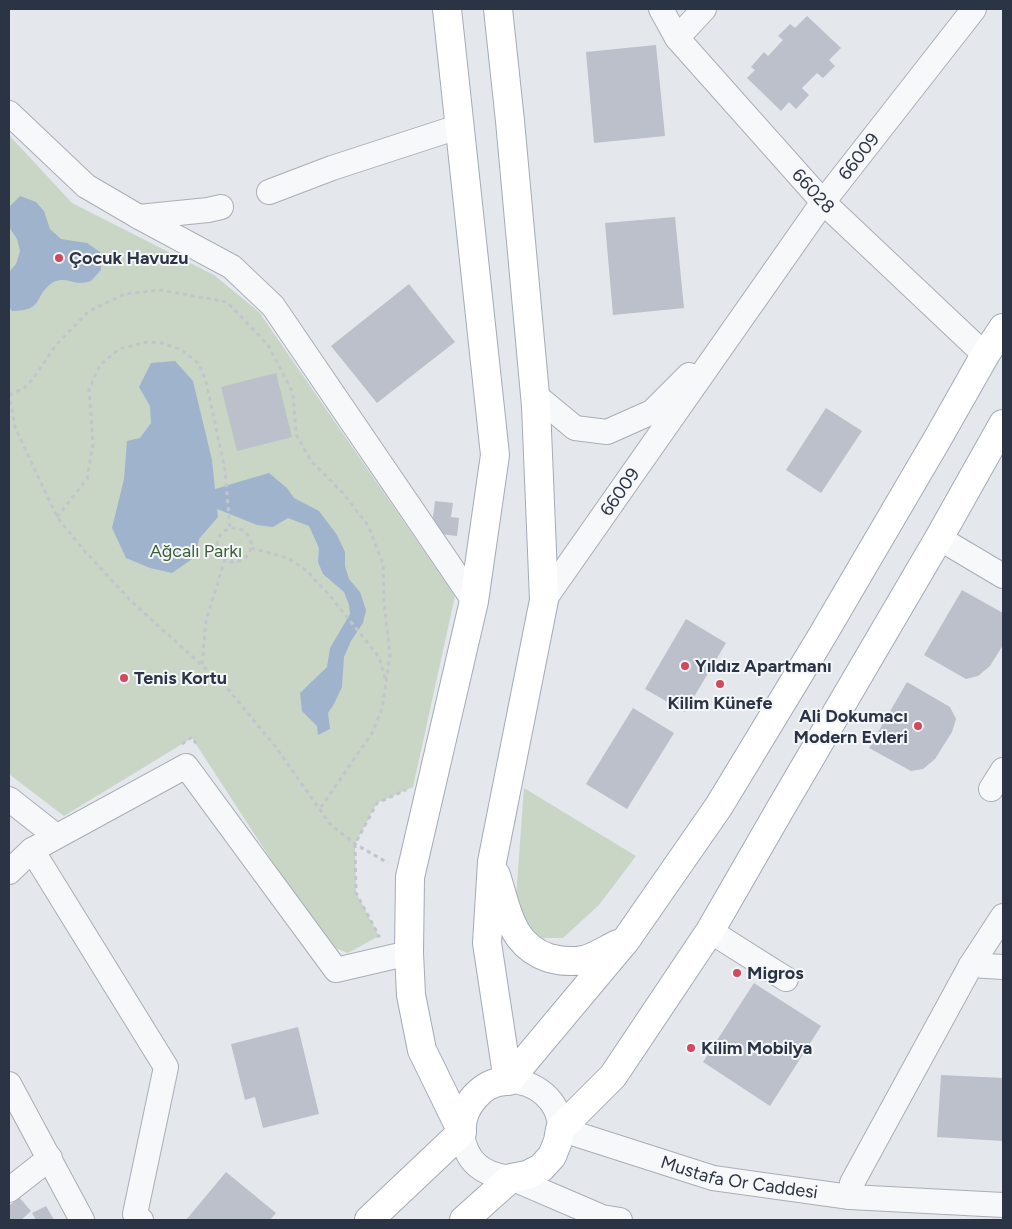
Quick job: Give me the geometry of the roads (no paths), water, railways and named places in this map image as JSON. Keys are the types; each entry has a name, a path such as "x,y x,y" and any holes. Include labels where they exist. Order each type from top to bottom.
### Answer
{"main road":[{"path":"447,9 495,455 474,602 410,877 410,995 422,1050 462,1132"},
{"path":"498,9 535,396 544,600 492,862 487,943 508,1081"},
{"path":"369,1220 462,1132 466,1110 474,1096 488,1086 508,1081 626,940 719,806 847,593 985,355 1003,328"},
{"path":"464,1220 511,1178 527,1175 541,1168 552,1156 558,1142 560,1129 613,1076 710,931 939,538 1003,424"},
{"path":"492,862 512,925 521,941 536,953 559,961 584,960 626,940"}],"street":[{"name":"66028","path":"662,9 677,38 823,202 985,355"},
{"path":"677,38 704,9"},
{"name":"66009","path":"544,600 823,202 974,9"},
{"path":"9,113 86,186 232,267 273,306 474,602"},
{"path":"269,192 332,168 461,126"},
{"path":"139,217 208,210 220,207"},
{"name":"66009","path":"535,396 575,428 607,432 652,412 731,333"},
{"path":"939,538 1003,576"},
{"path":"9,872 32,850 186,766 336,970 410,953"},
{"path":"9,799 56,836"},
{"path":"32,850 166,1067 135,1214 141,1220"},
{"path":"850,1198 852,1183 971,965 1003,916"},
{"path":"710,931 786,979"},
{"path":"971,965 1003,967"},
{"path":"508,1081 519,1081 535,1086 548,1096 556,1110 560,1129"},
{"path":"9,1084 82,1220"},
{"name":"Mustafa Or Caddesi","path":"560,1129 713,1178 850,1198 1003,1205"},
{"path":"462,1132 463,1142 470,1157 481,1169 496,1176 511,1178 602,1217 620,1220"},
{"path":"9,1190 50,1158"}],"water":[{"name":"Çocuk Havuzu","path":"20,196 36,202 44,211 50,229 61,239 87,243 100,252 101,270 88,282 55,281 46,288 34,306 12,311 9,307 9,272 16,264 20,251 17,239 9,227 9,207"},
{"path":"175,361 193,381 212,460 215,489 269,473 287,488 294,498 319,511 337,535 345,552 345,566 349,579 360,592 366,610 363,623 351,641 344,657 342,687 328,713 330,729 318,735 317,726 302,711 300,693 327,667 330,648 350,614 344,592 323,574 318,562 319,548 309,526 288,518 273,527 257,525 217,509 218,517 199,539 195,557 172,573 150,568 126,558 112,528 124,479 127,441 140,438 151,423 150,406 139,387 151,363"}],"place":[{"name":"Çocuk Havuzu","path":"59,258"},
{"name":"Yıldız Apartmanı","path":"685,666"},
{"name":"Tenis Kortu","path":"124,678"},
{"name":"Kilim Künefe","path":"720,684"},
{"name":"Ali Dokumacı Modern Evleri","path":"918,726"},
{"name":"Migros","path":"737,973"},
{"name":"Kilim Mobilya","path":"691,1048"}],"park label":[{"name":"Ağcalı Parkı","path":"196,551"}]}
